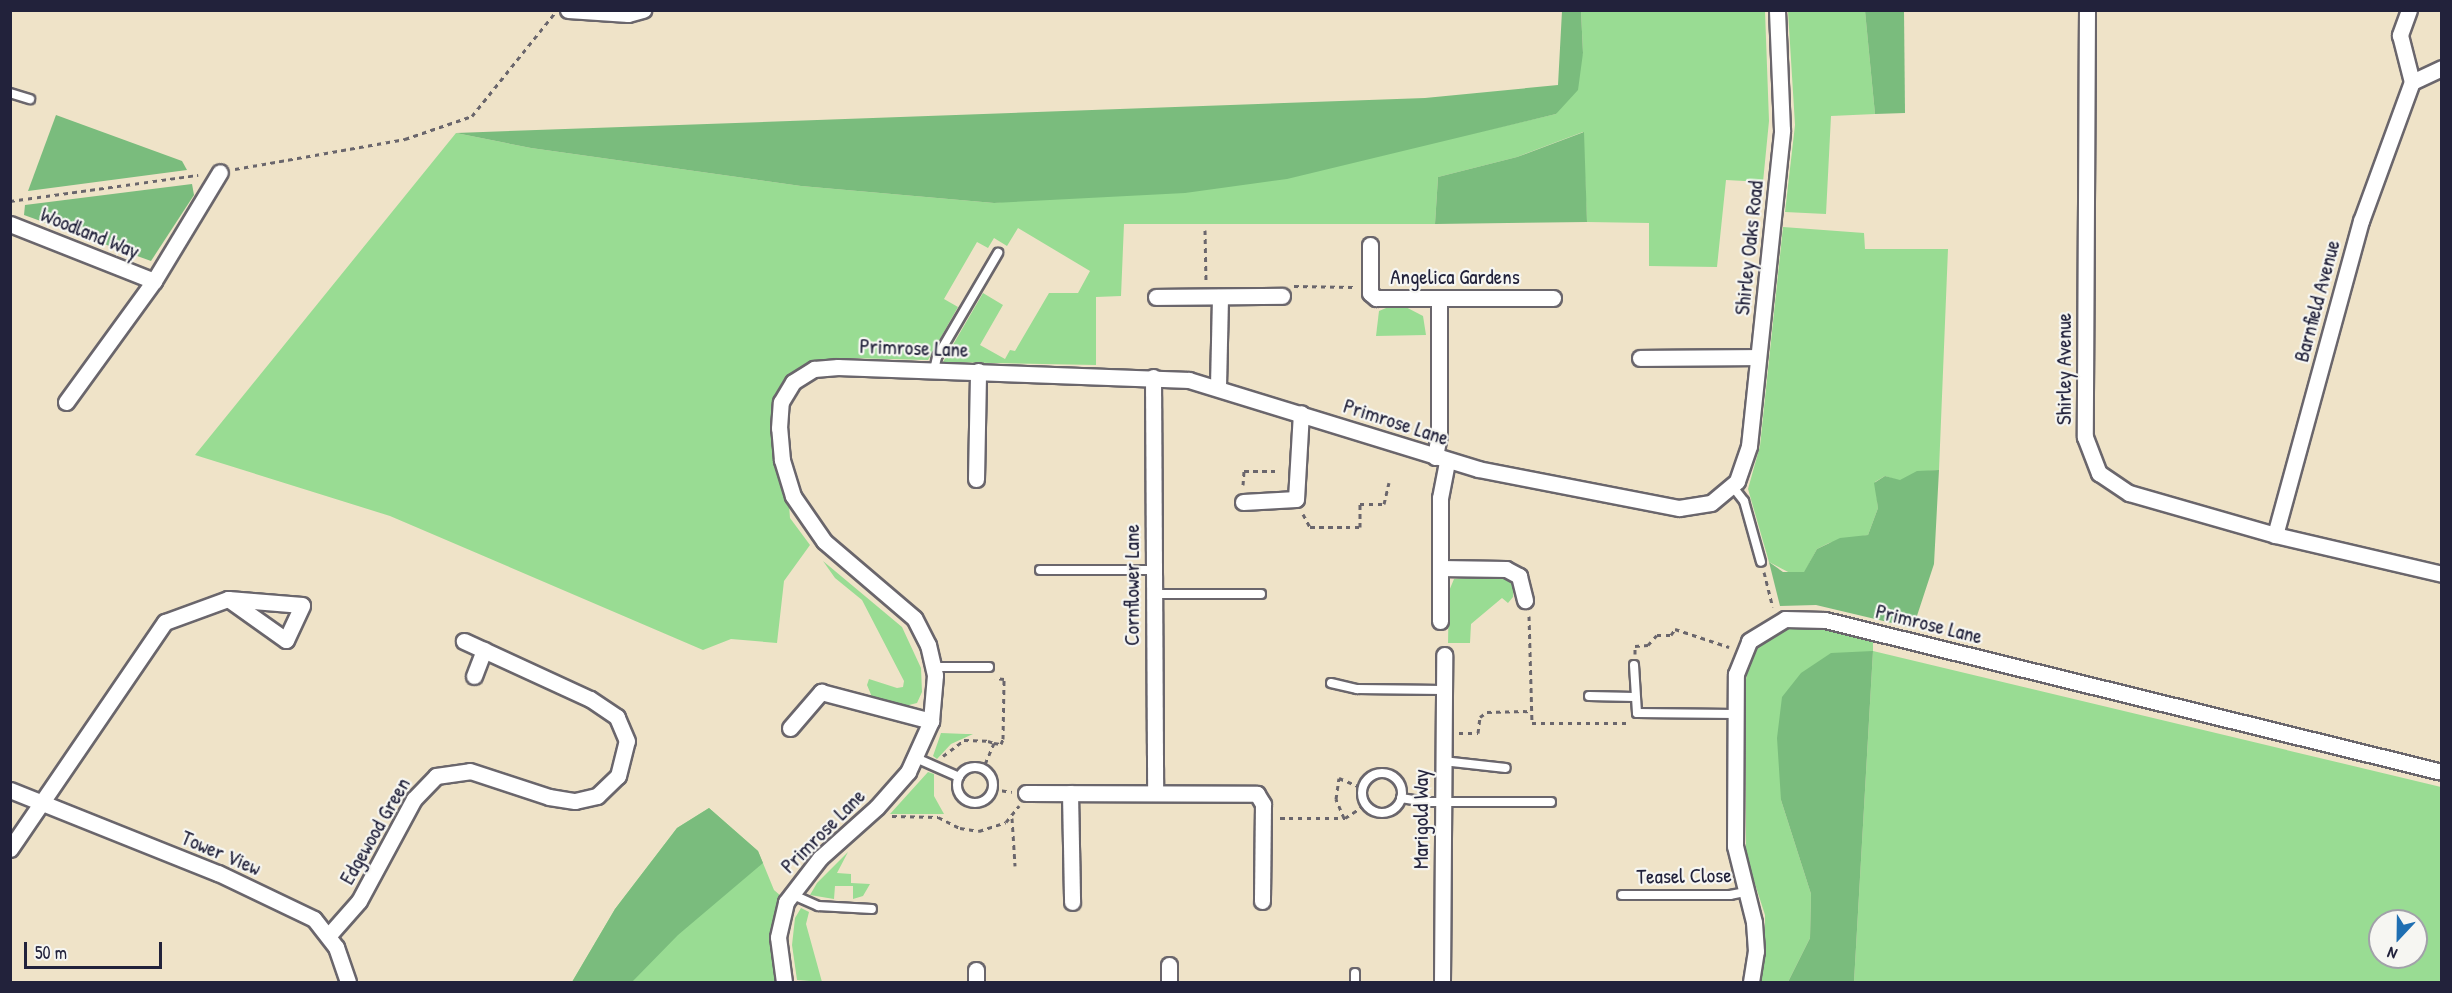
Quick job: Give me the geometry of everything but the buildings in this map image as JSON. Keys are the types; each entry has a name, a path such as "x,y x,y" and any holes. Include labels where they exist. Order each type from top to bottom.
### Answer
{"street":[{"path":"568,10 628,14 643,10"},
{"name":"Shirley Oaks Road","path":"1733,487 1747,458 1782,130 1777,10"},
{"name":"Shirley Avenue","path":"2087,10 2085,437 2099,473 2129,493 2275,535 2442,574"},
{"path":"2409,10 2400,35 2412,82 2442,68"},
{"name":"Barnfield Avenue","path":"2275,535 2361,221 2412,82"},
{"name":"Woodland Way","path":"66,402 153,281 220,172"},
{"name":"Woodland Way","path":"10,224 153,281"},
{"name":"Angelica Gardens","path":"1370,245 1370,287 1376,298 1553,298"},
{"path":"1156,297 1282,297"},
{"path":"1213,297 1218,386"},
{"path":"1439,298 1440,621"},
{"path":"1640,358 1758,357"},
{"name":"Primrose Lane","path":"784,982 778,937 791,894 820,858 875,809 916,758 931,721 934,667 914,618 838,554 802,511 787,478 778,428 786,391 793,382 814,369 978,371 1153,377 1218,386 1441,459 1679,508 1711,503 1733,487"},
{"path":"976,479 978,371"},
{"name":"Cornflower Lane","path":"1153,377 1155,793"},
{"path":"1243,502 1296,499 1301,413"},
{"path":"1440,568 1506,569 1519,576 1525,600"},
{"path":"10,849 165,622 228,599"},
{"name":"Primrose Lane","path":"1751,982 1756,938 1735,846 1736,674 1743,652 1755,635 1777,622 1798,617 1825,620 2442,772"},
{"name":"Edgewood Green","path":"329,935 359,901 414,799 436,776 470,771 549,797 575,801 597,796 618,776 625,762 627,741 617,717 590,699 464,641"},
{"path":"474,676 484,650"},
{"name":"Marigold Way","path":"1442,982 1444,655"},
{"path":"790,728 821,692 931,721"},
{"name":"Tower View","path":"10,790 42,801 314,919 329,935 348,982"},
{"path":"1024,796 1251,793 1262,801 1262,901"},
{"path":"1070,794 1072,902"},
{"path":"1169,965 1169,982"}],"lane":[{"path":"10,93 30,99"},
{"path":"934,370 937,357 998,253"},
{"path":"1733,487 1744,501 1761,562"},
{"path":"1040,570 1153,570"},
{"path":"1153,594 1261,594"},
{"path":"1634,665 1634,697 1637,712 1735,714"},
{"path":"934,667 989,667"},
{"path":"1330,683 1357,689 1443,690"},
{"path":"1589,696 1634,697"},
{"path":"916,758 959,777"},
{"path":"1442,761 1506,768"},
{"path":"971,767 983,769 991,776 993,789 980,802 968,801 960,795 959,777 971,767"},
{"path":"1387,774 1401,786 1401,798 1387,813 1374,812 1365,805 1363,788 1374,775 1387,774"},
{"path":"1401,798 1442,802 1551,802"},
{"name":"Teasel Close","path":"1622,896 1730,895 1746,892"},
{"path":"791,894 818,906 872,909"},
{"path":"1356,973 1356,982"}],"path":[{"path":"10,201 220,172 405,139 472,116 557,10"},
{"path":"1205,230 1213,297"},
{"path":"1282,297 1288,286 1370,287"},
{"path":"1243,502 1244,471 1298,471"},
{"path":"1296,499 1310,527 1360,527 1360,504 1384,504 1389,483"},
{"path":"1761,562 1777,622"},
{"path":"1525,600 1530,620 1534,725 1629,725 1637,712"},
{"path":"1634,665 1635,646 1648,645 1657,635 1671,635 1675,629 1743,652"},
{"path":"935,767 958,742 972,739 994,743 1003,741 1004,679 993,678 989,667"},
{"path":"1443,733 1478,733 1480,717 1488,711 1532,711"},
{"path":"983,769 994,743"},
{"path":"1344,818 1336,799 1339,778 1363,788"},
{"path":"875,809 889,816 941,817 972,831 993,829 1012,818 1024,796"},
{"path":"1263,818 1344,818 1365,805"},
{"path":"1012,818 1015,866"}],"green space":[{"path":"1562,11 1581,11 1583,53 1578,90 1556,114 1287,179 1185,193 994,203 801,186 531,148 456,133 1425,98 1558,85"},
{"path":"1581,11 1765,11 1769,121 1763,182 1726,180 1717,267 1649,266 1649,223 1587,222 1583,132 1517,157 1438,177 1435,224 1124,224 1121,296 1096,297 1096,365 943,362 983,293 1003,305 980,345 1005,359 1010,350 1015,351 1049,293 1078,293 1090,271 1018,228 1007,246 994,238 988,248 977,242 944,299 958,307 928,360 851,358 811,363 788,376 775,397 771,424 776,467 789,505 790,518 810,545 784,581 777,643 731,639 703,650 390,516 195,455 456,133 531,148 801,186 994,203 1375,156 1556,114 1583,53"},
{"path":"1788,11 1865,11 1875,114 1831,116 1826,214 1785,212 1795,125"},
{"path":"1865,11 1904,11 1905,113 1875,114"},
{"path":"56,115 182,161 187,170 28,191"},
{"path":"1584,132 1587,222 1435,224 1438,177 1517,157"},
{"path":"192,184 194,195 151,261 24,215 25,205"},
{"path":"1783,227 1864,233 1865,249 1948,249 1939,470 1917,472 1900,481 1885,476 1875,482 1878,508 1868,535 1829,543 1817,549 1804,573 1792,574 1769,562 1748,489 1760,446"},
{"path":"1398,303 1423,316 1426,335 1376,336 1379,311"},
{"path":"1939,470 1934,564 1913,628 1816,605 1780,606 1769,562 1783,572 1804,572 1817,549 1840,538 1868,535 1878,508 1874,483 1885,476 1900,480 1917,471"},
{"path":"823,561 902,627 921,668 922,692 917,703 905,706 872,697 867,685 869,679 897,688 903,687 904,681 862,600 835,578"},
{"path":"1500,575 1514,585 1513,597 1508,603 1502,598 1471,624 1470,643 1448,643 1449,591 1454,579"},
{"path":"1792,626 1814,626 1873,639 1873,651 1781,800 1811,894 1810,938 1788,982 1759,982 1765,947 1765,915 1746,856 1746,679 1750,659 1762,641"},
{"path":"1873,651 2441,787 2441,982 1854,982"},
{"path":"1873,651 1854,982 1788,982 1810,938 1811,894 1781,800 1777,738 1782,697 1801,673 1831,653"},
{"path":"941,733 973,734 951,744 937,759 933,756"},
{"path":"928,772 934,774 934,796 944,814 890,814"},
{"path":"709,808 758,851 774,890 782,897 772,933 777,982 572,982 615,909 677,828"},
{"path":"709,808 758,851 763,863 678,935 632,982 572,982 615,909 677,828"},
{"path":"848,852 837,873 851,874 851,883 870,884 863,896 853,899 853,886 835,886 834,899 810,895 817,883"},
{"path":"801,908 809,912 806,924 822,982 797,980 792,945 795,918"}]}
